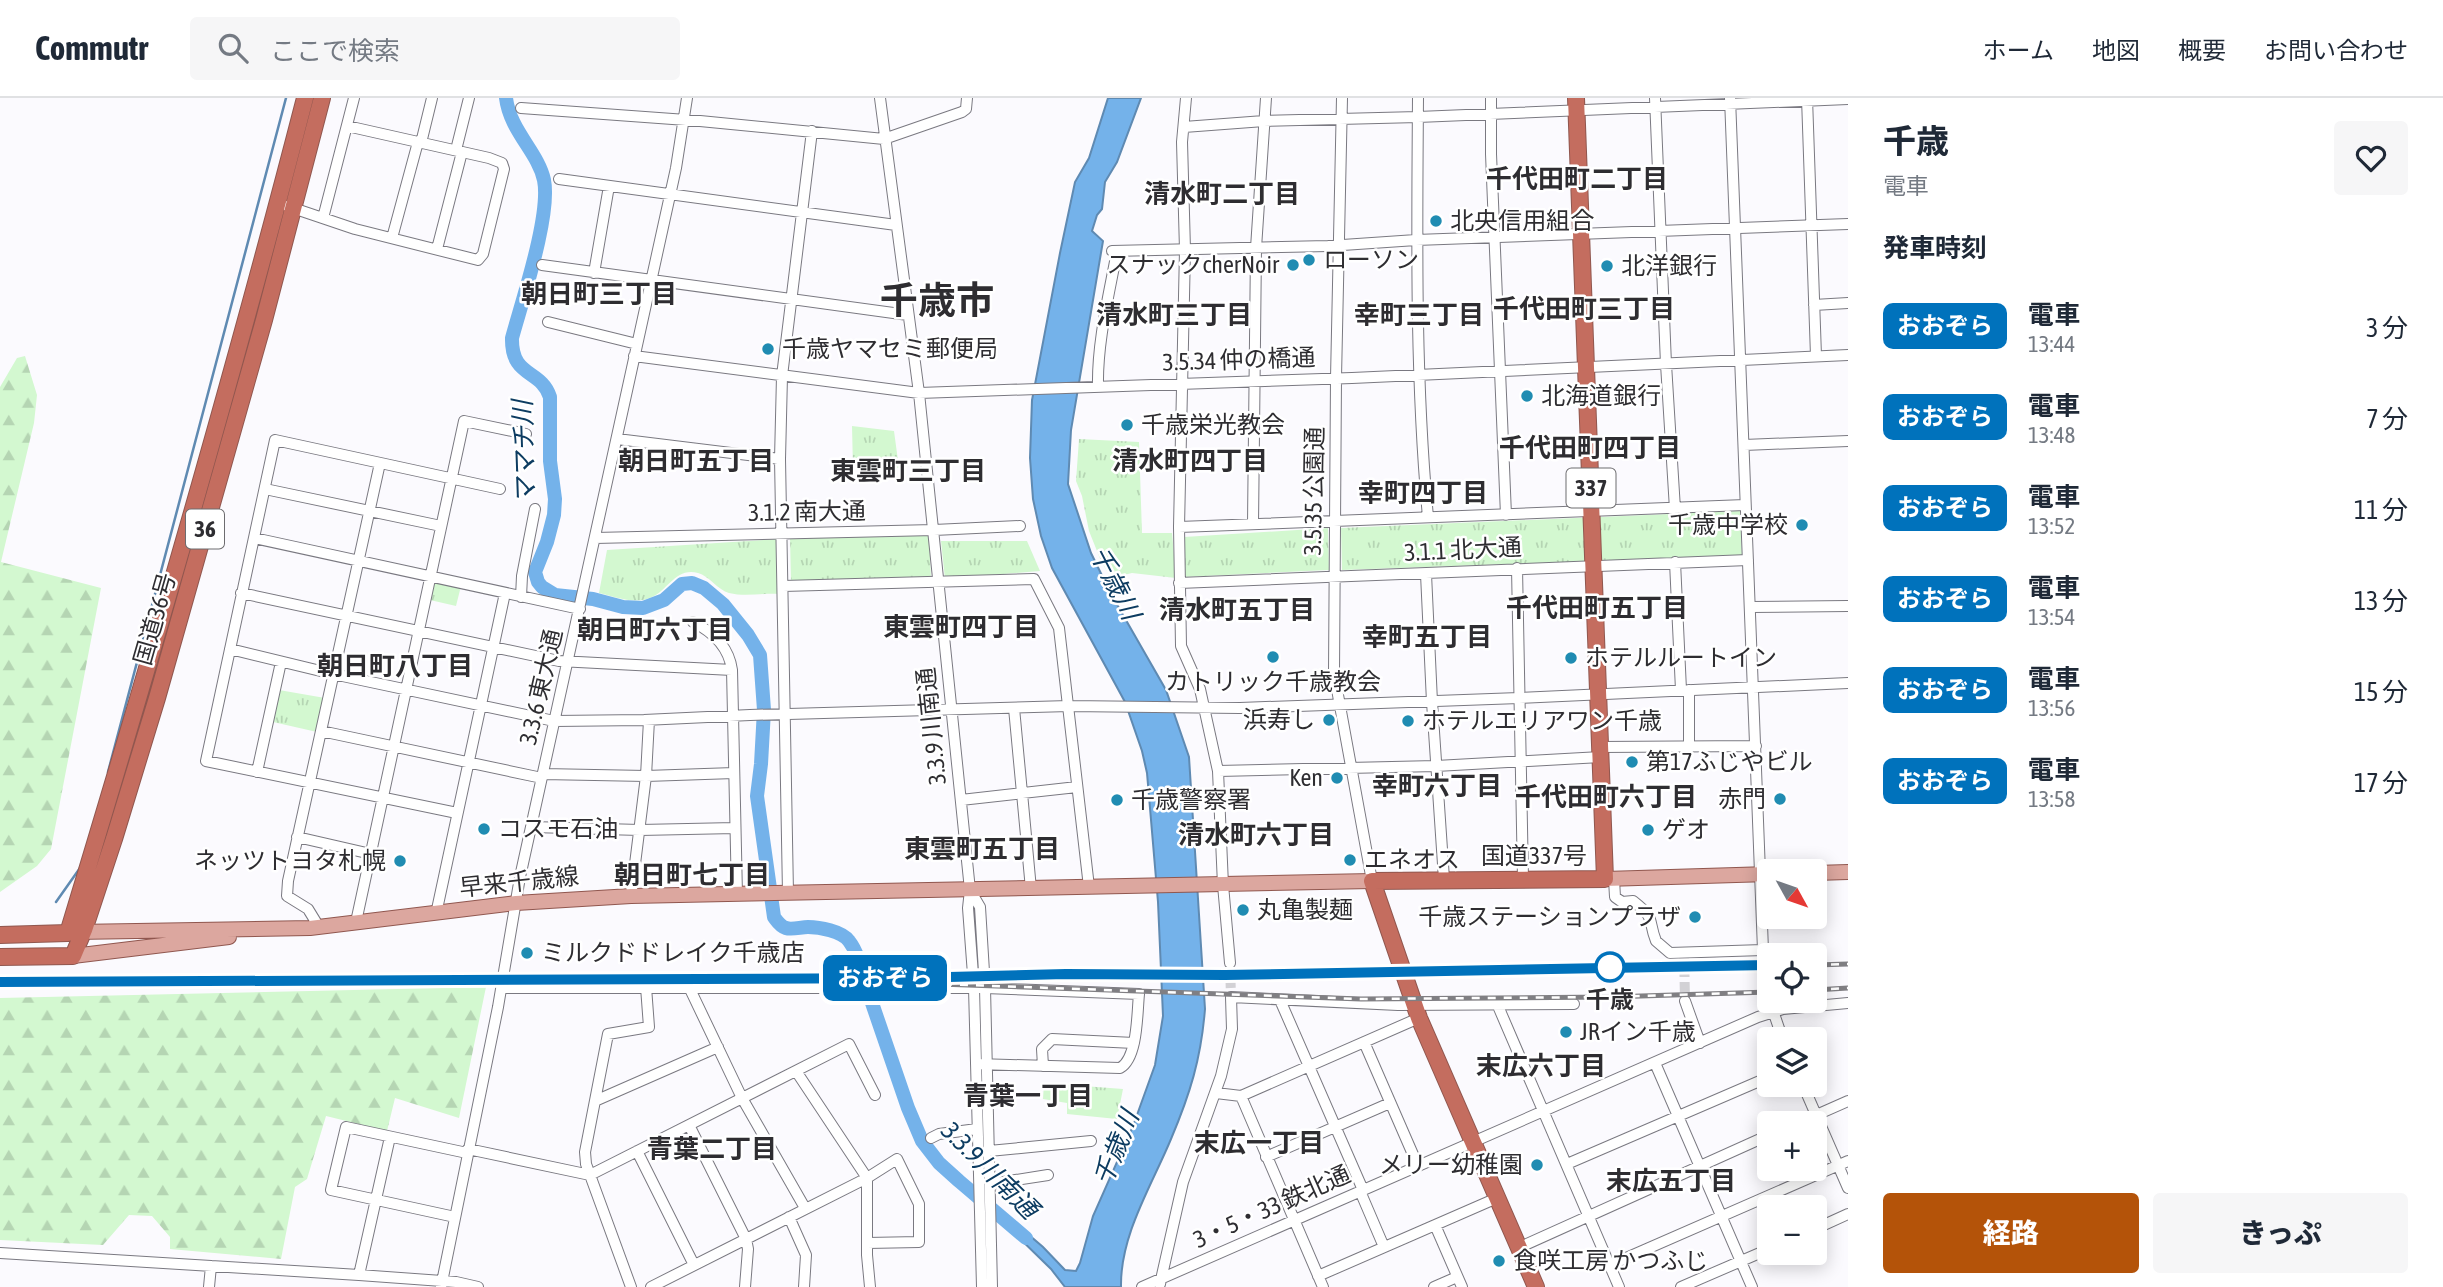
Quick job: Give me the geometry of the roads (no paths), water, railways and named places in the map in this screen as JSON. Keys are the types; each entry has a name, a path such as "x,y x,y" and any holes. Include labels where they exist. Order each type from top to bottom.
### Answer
{"highway":[{"name":"国道36号","path":"76,932 254,295 305,98"},
{"name":"国道36号","path":"76,932 157,698 294,208 322,98"},
{"name":"国道337号","path":"1372,881 1609,879 1601,752 1576,105"},
{"path":"1372,881 1417,1012 1536,1287"},
{"path":"0,935 76,932"},
{"name":"36","path":"73,956 76,932"},
{"path":"0,957 73,956"}],"main road":[{"path":"1827,873 1848,873"},
{"path":"1609,879 1757,874"},
{"name":"早来千歳線","path":"73,956 516,903 631,896 1372,881"},
{"name":"早来千歳線","path":"76,932 300,929"}],"street":[{"path":"323,218 354,98"},
{"path":"392,238 432,98"},
{"path":"437,249 469,98"},
{"path":"560,109 565,98"},
{"name":"3.3.6 東大通","path":"442,1284 502,988 516,903 670,195 687,98"},
{"name":"3.3.9 川南通","path":"880,98 919,393 970,890"},
{"path":"521,108 560,109 884,139 962,111 967,98"},
{"path":"1186,98 1182,142 1185,250 1179,527 1181,646 1200,689 1218,771 1219,885 1230,963"},
{"path":"1253,524 1256,248 1266,98"},
{"name":"3.5.35 公園通","path":"1342,98 1336,378 1334,673 1372,881"},
{"path":"1418,98 1416,240 1419,374 1423,462 1429,517"},
{"path":"1491,98 1506,515"},
{"path":"1807,99 1816,356"},
{"path":"1184,127 1264,121 1491,114 1576,105 1848,99"},
{"path":"1730,101 1745,505 1763,859"},
{"path":"1656,103 1666,363 1675,509"},
{"path":"278,203 392,238 478,260 483,254 503,169 502,163 347,126"},
{"path":"785,893 786,714 780,459 782,376 813,131"},
{"path":"559,179 896,225"},
{"path":"594,273 609,186"},
{"path":"1093,387 1115,251 1339,245 1848,224"},
{"path":"542,265 908,315"},
{"path":"1814,305 1848,303"},
{"path":"548,322 637,344"},
{"name":"3.5.34 仲の橋通","path":"634,356 919,393 1848,355"},
{"path":"356,922 464,421 526,434"},
{"path":"617,439 780,459"},
{"path":"457,813 206,761 275,440 500,489"},
{"path":"1744,445 1848,441"},
{"path":"319,927 308,909 287,896 297,837 380,463"},
{"path":"265,489 441,526"},
{"name":"3.1.1 北大通","path":"1179,527 1745,505"},
{"path":"521,597 522,576 535,509"},
{"name":"3.1.2 南大通","path":"595,538 1020,526"},
{"path":"254,538 521,597 581,605"},
{"name":"3.1.1 北大通","path":"1179,583 1748,560"},
{"path":"1675,562 1689,746"},
{"path":"1517,568 1522,878"},
{"path":"1426,574 1444,879"},
{"path":"783,586 1034,579 1059,628 1089,887"},
{"path":"241,593 559,661 732,670"},
{"path":"436,914 505,593"},
{"path":"1751,607 1848,606"},
{"path":"693,622 708,629 720,643 730,658 732,670 737,895"},
{"path":"230,649 554,721 1069,706 1182,709 1432,702 1848,683"},
{"path":"257,772 281,662"},
{"path":"1014,708 1031,889"},
{"path":"631,896 646,776 649,720"},
{"path":"321,731 543,776 734,773"},
{"path":"1218,771 1436,766 1689,746 1756,746"},
{"path":"961,800 1077,787"},
{"path":"532,827 640,830 736,828"},
{"path":"297,837 370,854"},
{"path":"1609,879 1615,897 1622,902 1633,901 1651,917 1653,934 1660,946 1670,953 1763,950 1763,929"},
{"path":"970,890 980,907 981,1064 989,1152 979,1207 982,1287"},
{"path":"631,1287 590,1175 585,1152 608,1034 649,1027 646,987"},
{"path":"689,987 742,1098 806,1208"},
{"path":"502,988 979,988 1139,994 1133,1052 1126,1065 1120,1068 981,1064"},
{"path":"1160,1283 1183,1182 1216,1093 1232,1029 1231,997 1417,1012 1574,1004"},
{"path":"1280,1000 1336,1127 1384,1247"},
{"path":"1685,1001 1700,1043"},
{"name":"3・5・33 鉄北通","path":"1827,1005 1848,1003"},
{"path":"1498,1006 1619,1287"},
{"path":"1216,1093 1241,1096 1364,1042 1417,1012"},
{"name":"3・5・33 鉄北通","path":"1142,1287 1160,1283 1293,1220 1545,1112 1700,1043 1760,1013"},
{"path":"1043,1066 1042,1049 1052,1039 1133,1043"},
{"path":"1364,1042 1418,1166"},
{"path":"455,1217 376,1202 331,1190 346,1127 590,1175 849,1044 875,1096"},
{"path":"595,1101 718,1047"},
{"path":"1654,1063 1752,1287"},
{"path":"981,1064 977,1129 984,1186 990,1198 992,1287"},
{"path":"796,1071 867,1178 870,1287"},
{"path":"1567,1164 1757,1082"},
{"path":"1241,1096 1323,1287"},
{"path":"1826,1111 1848,1101"},
{"path":"1266,1157 1390,1103"},
{"path":"689,1125 746,1239 748,1250 745,1287"},
{"path":"931,1138 939,1134 977,1129"},
{"path":"1827,1133 1843,1163 1848,1188"},
{"path":"359,1275 390,1137"},
{"path":"1518,1248 1757,1140"},
{"path":"989,1152 1091,1141"},
{"path":"637,1151 694,1265"},
{"path":"651,1287 867,1178 897,1159 919,1204 919,1242 867,1243"},
{"path":"1610,1265 1843,1163"},
{"path":"984,1186 1048,1175"},
{"path":"1318,1276 1497,1198"},
{"path":"1827,1224 1848,1214"},
{"path":"789,1217 806,1255 804,1287"},
{"path":"1434,1287 1460,1282 1435,1225"},
{"path":"0,1253 359,1275 478,1287"},
{"path":"1681,1287 1757,1254"},
{"path":"209,1287 211,1266"}],"water":[{"path":"1108,98 1141,98 1117,162 1105,182 1102,209 1092,231 1103,241 1071,430 1068,484 1091,553 1111,594 1166,690 1189,757 1205,1009 1201,1044 1189,1091 1131,1229 1122,1268 1121,1287 1065,1287 1051,1269 1012,1231 1015,1223 1065,1270 1076,1271 1093,1216 1133,1126 1155,1065 1163,1016 1158,902 1147,773 1142,751 1125,702 1052,568 1041,536 1033,499 1030,458 1032,400 1075,182 1089,158"}],"waterway":[{"path":"108,772 286,98"},
{"name":"ママチ川","path":"506,98 513,121 541,170 545,195 540,236 512,338 516,360 546,388 550,397 550,461 555,499 554,515 535,572 538,582 555,595 643,608 664,600 682,584 692,583 704,588 723,604 748,635 760,655 764,710 757,796 774,917 786,928 824,929 836,932 849,941 857,955 868,995 922,1141 939,1163 1026,1238"},
{"path":"56,902 80,868"}],"tunnel":[{"path":"1684,952 1685,1001"},
{"path":"1230,963 1231,997"}],"railway":[{"path":"1827,965 1848,964"},
{"path":"999,976 1225,975 1757,965"},
{"path":"0,986 910,983 1361,999 1609,997 1757,992"},
{"path":"1827,989 1848,988"}],"train":[{"name":"おおぞら","path":"0,982 1225,975 1757,965"}],"place":[{"name":"北央信用組合","path":"1436,221"},
{"name":"ローソン","path":"1309,260"},
{"name":"スナックcherNoir","path":"1293,265"},
{"name":"北洋銀行","path":"1607,266"},
{"name":"千歳ヤマセミ郵便局","path":"768,349"},
{"name":"北海道銀行","path":"1527,396"},
{"name":"千歳栄光教会","path":"1127,425"},
{"name":"千歳中学校","path":"1802,525"},
{"name":"カトリック千歳教会","path":"1273,657"},
{"name":"ホテルルートイン","path":"1571,658"},
{"name":"浜寿し","path":"1329,720"},
{"name":"ホテルエリアワン千歳","path":"1408,721"},
{"name":"第17ふじやビル","path":"1632,762"},
{"name":"Ken","path":"1337,778"},
{"name":"赤門","path":"1780,799"},
{"name":"千歳警察署","path":"1117,800"},
{"name":"コスモ石油","path":"484,829"},
{"name":"ゲオ","path":"1648,830"},
{"name":"エネオス","path":"1350,860"},
{"name":"ネッツトヨタ札幌","path":"400,861"},
{"name":"丸亀製麺","path":"1243,910"},
{"name":"千歳ステーションプラザ","path":"1695,917"},
{"name":"ミルクドドレイク千歳店","path":"527,953"},
{"name":"千歳","path":"1610,967"},
{"name":"JRイン千歳","path":"1566,1032"},
{"name":"メリー幼稚園","path":"1537,1165"},
{"name":"食咲工房 かつふじ","path":"1499,1261"}],"district":[{"name":"千代田町二丁目","path":"1577,179"},
{"name":"清水町二丁目","path":"1222,194"},
{"name":"朝日町三丁目","path":"599,294"},
{"name":"千歳市","path":"937,301"},
{"name":"千代田町三丁目","path":"1584,309"},
{"name":"清水町三丁目","path":"1174,315"},
{"name":"幸町三丁目","path":"1419,315"},
{"name":"千代田町四丁目","path":"1590,448"},
{"name":"朝日町五丁目","path":"696,461"},
{"name":"清水町四丁目","path":"1190,461"},
{"name":"東雲町三丁目","path":"908,471"},
{"name":"幸町四丁目","path":"1423,493"},
{"name":"千代田町五丁目","path":"1597,608"},
{"name":"清水町五丁目","path":"1237,610"},
{"name":"東雲町四丁目","path":"961,627"},
{"name":"朝日町六丁目","path":"655,630"},
{"name":"幸町五丁目","path":"1427,637"},
{"name":"朝日町八丁目","path":"395,666"},
{"name":"幸町六丁目","path":"1437,786"},
{"name":"千代田町六丁目","path":"1606,797"},
{"name":"清水町六丁目","path":"1256,835"},
{"name":"東雲町五丁目","path":"982,849"},
{"name":"朝日町七丁目","path":"692,875"},
{"name":"末広六丁目","path":"1541,1066"},
{"name":"青葉一丁目","path":"1028,1096"},
{"name":"末広一丁目","path":"1259,1143"},
{"name":"青葉二丁目","path":"712,1149"},
{"name":"末広五丁目","path":"1671,1181"}],"water label":[{"name":"千歳川","path":"1115,583"},
{"name":"千歳川","path":"1116,1148"},
{"name":"3.3.9川南通","path":"990,1170"}]}
